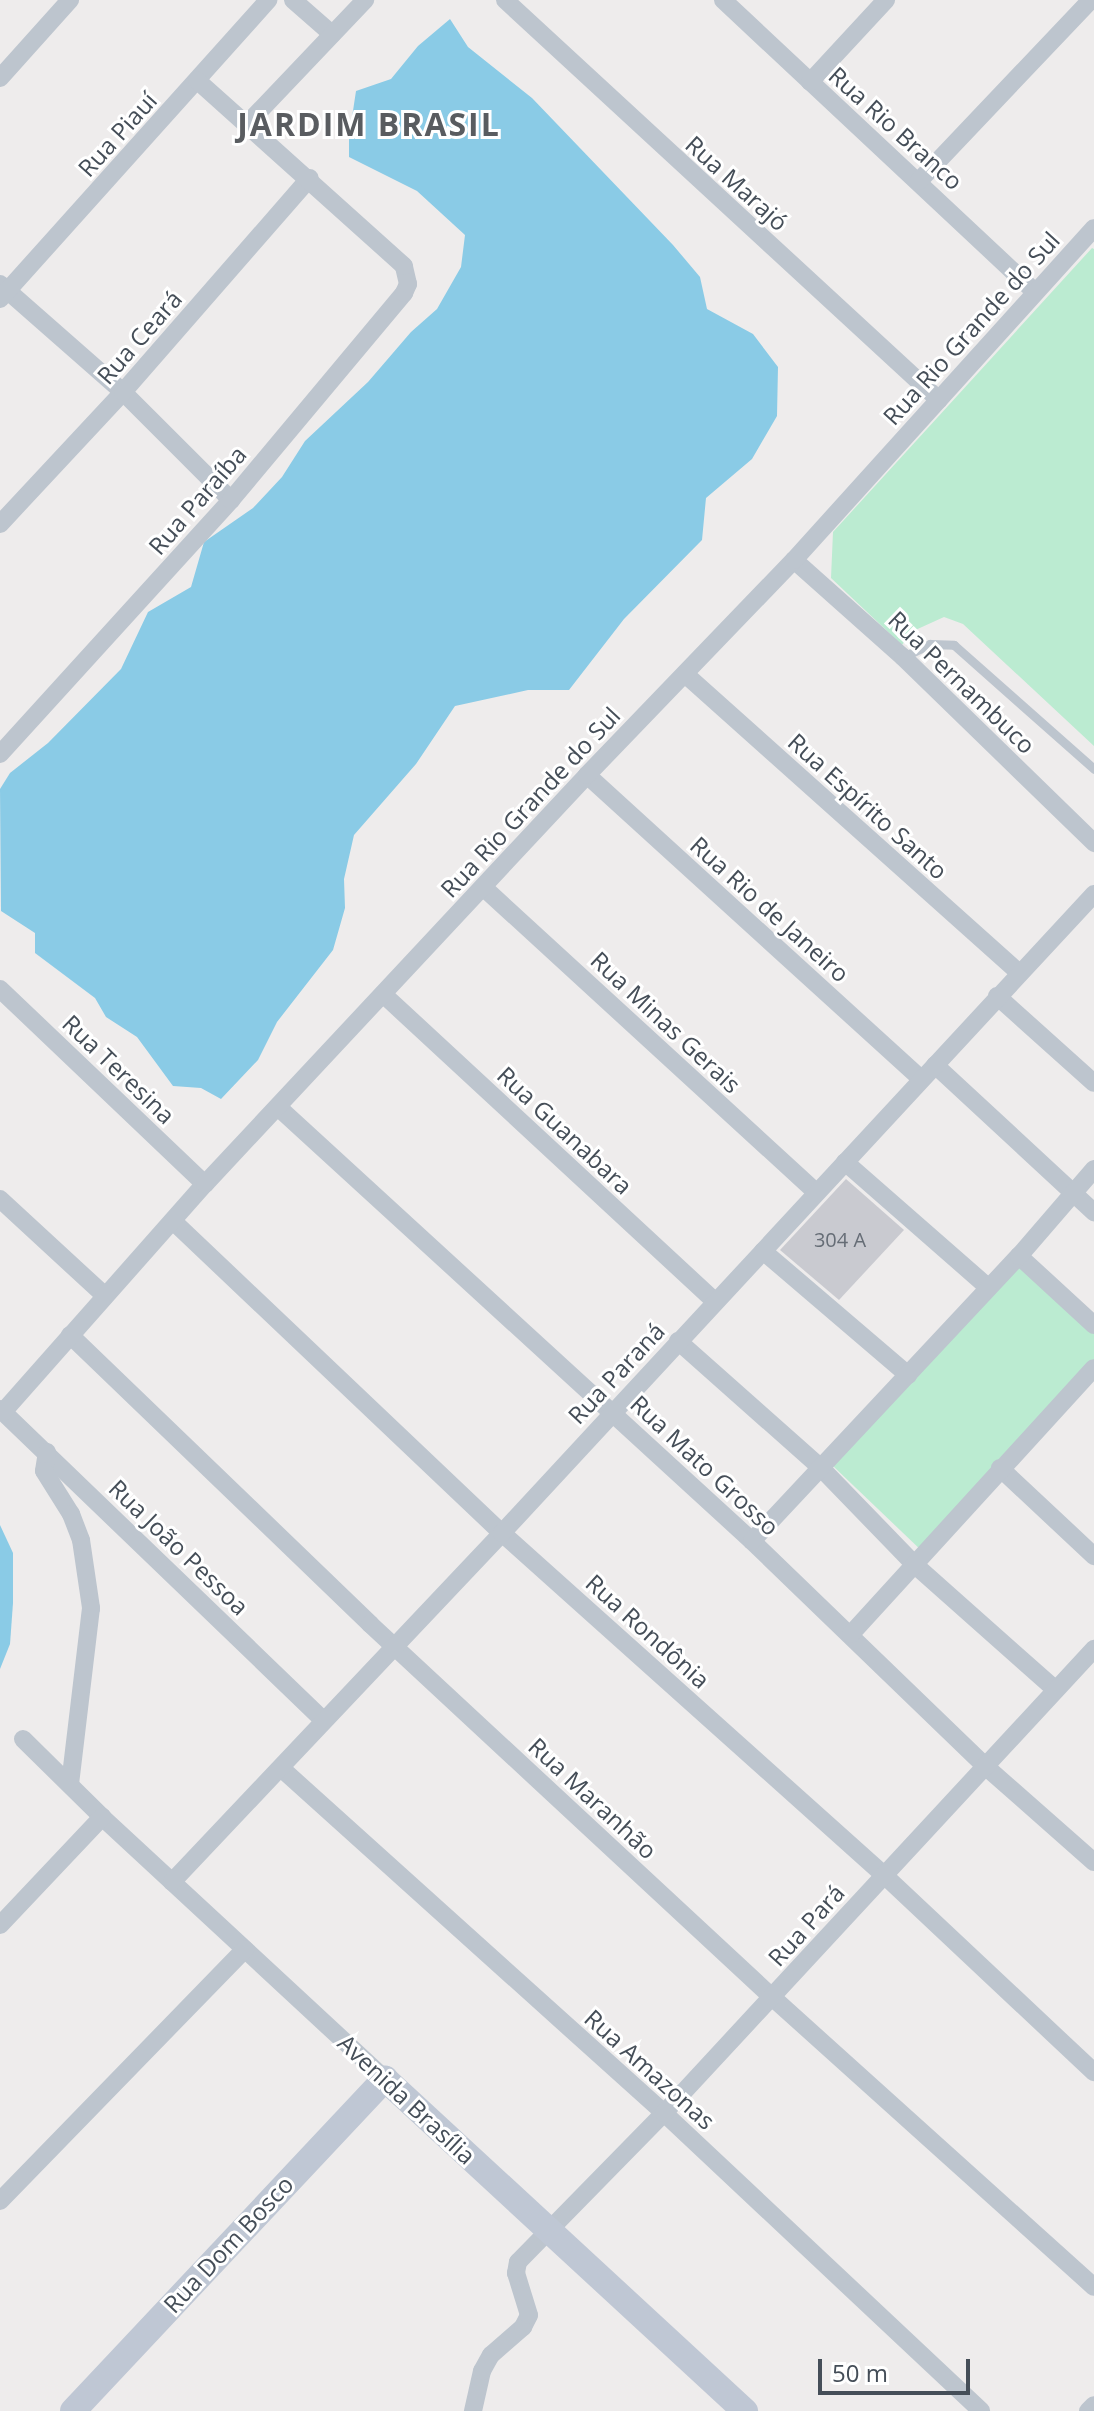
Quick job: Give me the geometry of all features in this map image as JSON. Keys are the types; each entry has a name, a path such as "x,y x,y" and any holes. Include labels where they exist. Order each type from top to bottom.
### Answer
{"street":[{"path":"0,78 70,0"},
{"name":"Rua Piauí","path":"3,291 268,0"},
{"path":"293,0 332,34"},
{"path":"248,123 365,0"},
{"name":"Rua Marajó","path":"505,0 939,400"},
{"name":"Rua Rio Branco","path":"723,0 1035,292"},
{"path":"810,82 886,0"},
{"path":"919,181 1091,0"},
{"path":"197,80 310,178"},
{"name":"Rua Paraíba","path":"0,754 231,500 404,293 408,276 404,266 310,178"},
{"name":"Rua Ceará","path":"0,524 123,392 310,178"},
{"name":"Rua Rio Grande do Sul","path":"1,1410 174,1222 205,1184 587,775 794,560 1094,228"},
{"path":"3,291 123,392 231,500"},
{"name":"Rua Pernambuco","path":"794,560 903,657 1094,843"},
{"name":"Rua Espírito Santo","path":"685,674 1019,973"},
{"name":"Rua Rio de Janeiro","path":"587,775 921,1079"},
{"name":"Rua Minas Gerais","path":"483,887 816,1192"},
{"name":"Rua Paraná","path":"172,1882 282,1769 323,1720 502,1533 1094,894"},
{"name":"Rua Teresina","path":"0,989 205,1184"},
{"name":"Rua Guanabara","path":"383,994 715,1301"},
{"path":"997,996 1094,1083"},
{"path":"935,1065 1094,1212"},
{"name":"Rua Mato Grosso","path":"279,1108 752,1541 985,1766 1094,1862"},
{"path":"845,1162 988,1287"},
{"path":"752,1541 1019,1256 1094,1169"},
{"path":"0,1199 105,1296"},
{"name":"Rua Rondônia","path":"174,1222 502,1533 884,1875 1094,2072"},
{"path":"763,1251 908,1375"},
{"path":"1019,1256 1094,1325"},
{"name":"Rua Maranhão","path":"70,1335 393,1645 772,1997 1094,2287"},
{"path":"678,1341 821,1468 915,1565 1056,1690"},
{"path":"851,1634 1000,1468 1091,1378"},
{"name":"Rua João Pessoa","path":"1,1410 323,1720"},
{"path":"47,1452 44,1471 71,1514 81,1540 91,1608 70,1784"},
{"path":"1000,1468 1094,1556"},
{"name":"Rua Pará","path":"473,2411 482,2371 491,2355 523,2327 529,2315 516,2273 518,2262 664,2113 1093,1653"},
{"name":"Avenida Brasília","path":"23,1739 102,1817 745,2411"},
{"name":"Rua Amazonas","path":"282,1769 664,2113 981,2411"},
{"path":"0,1925 102,1817"},
{"path":"0,2201 245,1949"},
{"name":"Rua Dom Bosco","path":"73,2411 385,2079"},
{"path":"1088,2411 1094,2405"}],"lane":[{"path":"903,657 930,644 954,645 1094,769"}],"green space":[{"path":"1092,248 1094,746 963,624 944,617 911,632 902,645 831,578 833,532"},
{"path":"1018,1266 1094,1330 1094,1370 924,1553 833,1466"}],"water":[{"path":"450,19 468,47 532,98 673,245 700,277 707,309 753,334 778,367 777,416 752,459 706,498 702,540 624,619 569,690 528,690 455,706 416,764 354,835 344,879 345,908 333,950 277,1022 258,1060 221,1099 201,1088 173,1086 137,1037 106,1017 95,998 35,953 35,933 1,911 0,789 10,773 48,743 121,669 148,612 191,587 204,542 253,508 282,477 305,441 368,382 411,332 437,309 461,267 465,235 417,191 349,157 349,137 356,91 391,79 418,46"},
{"path":"0,1525 13,1553 13,1603 10,1644 0,1669"}],"building":[{"path":"846,1179 904,1230 839,1300 780,1250"}],"district":[{"name":"JARDIM BRASIL","path":"369,124"}]}
